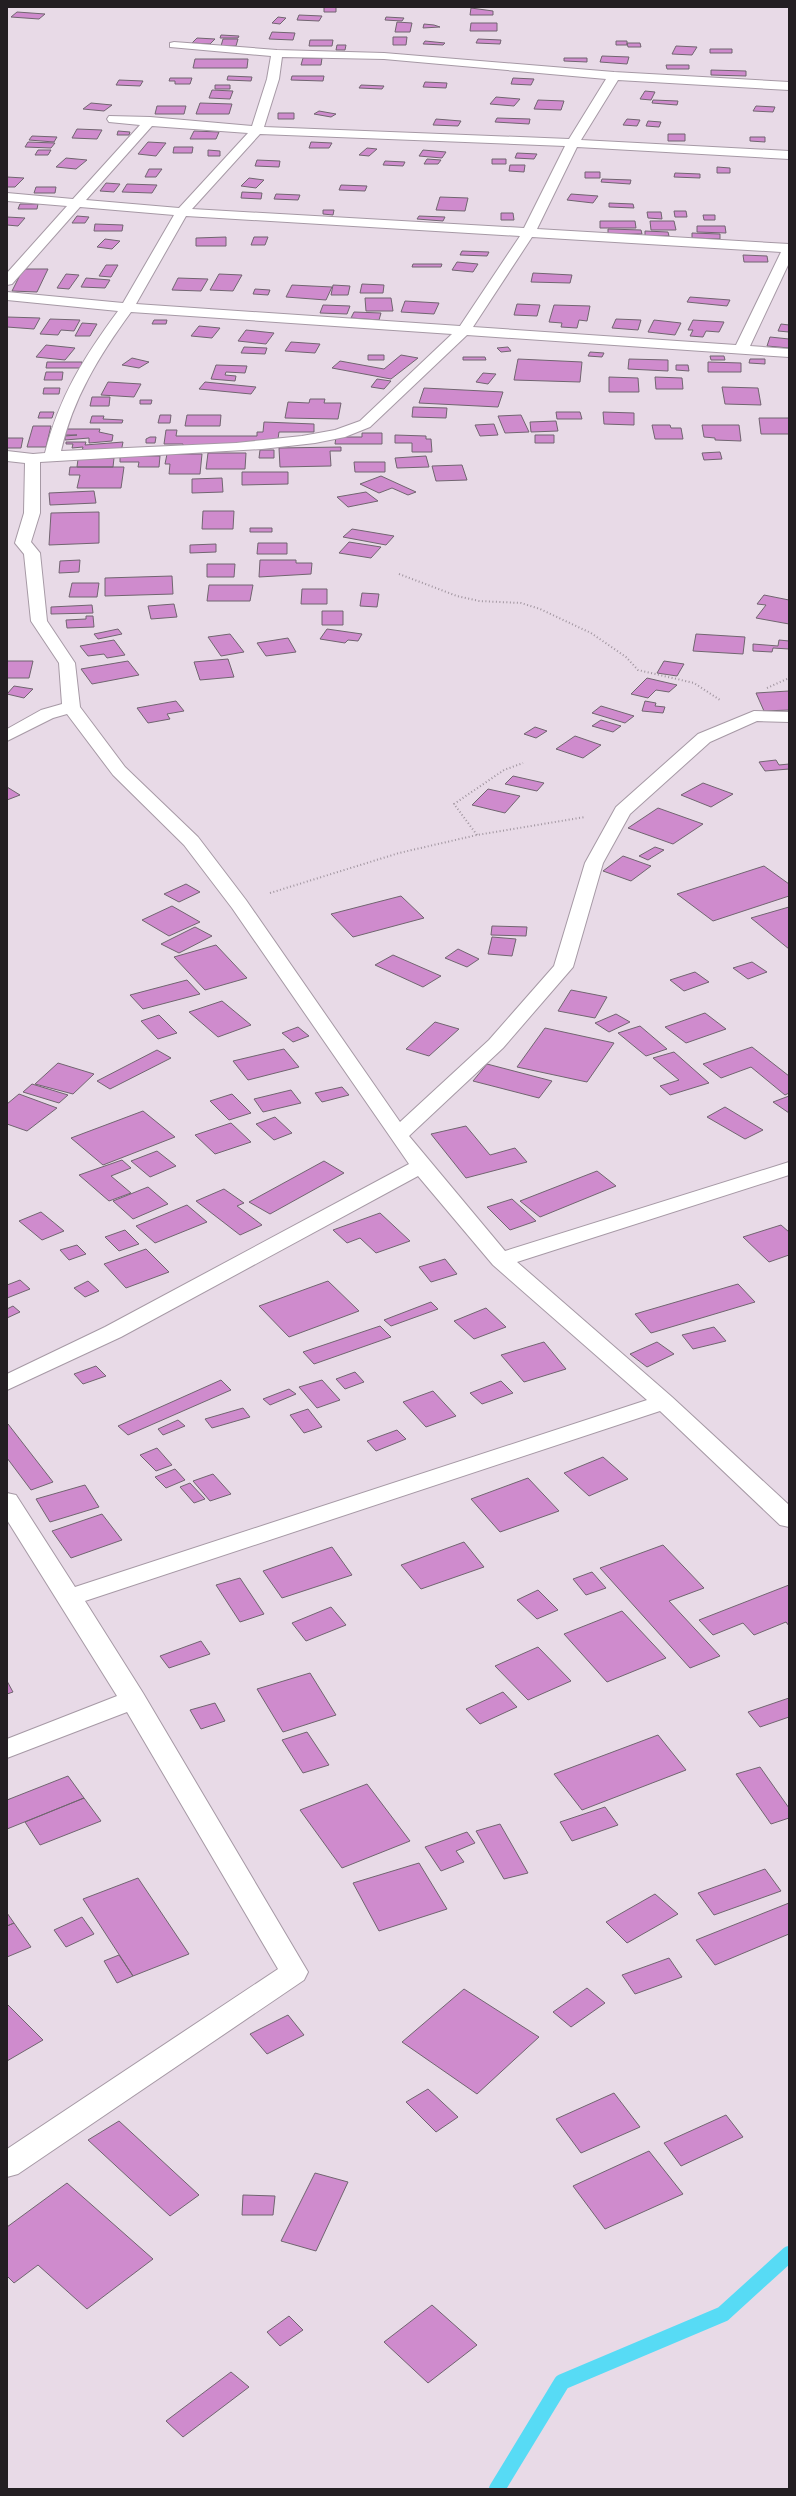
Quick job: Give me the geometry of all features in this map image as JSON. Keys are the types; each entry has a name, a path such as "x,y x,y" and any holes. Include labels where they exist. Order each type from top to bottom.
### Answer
{"street":[{"path":"174,45 277,53 384,56 614,76 789,86"},
{"path":"277,53 272,79 257,130 182,212 127,308 95,352 78,382 42,457 32,514 23,543 32,553 39,621 67,663 71,707 119,771 191,841 239,904 398,1135 421,1166 501,1260 664,1402 789,1519"},
{"path":"7,456 42,457 231,447 324,439 347,433 365,424 464,331 529,232 573,143 614,76"},
{"path":"113,119 257,130 573,143 789,155"},
{"path":"7,281 150,121"},
{"path":"7,197 182,212 789,249 741,350"},
{"path":"7,296 127,308 789,354"},
{"path":"7,736 47,714 71,707"},
{"path":"398,1135 496,1044 563,967 594,863 622,811 704,738 754,716 789,717"},
{"path":"7,1383 113,1332 421,1166"},
{"path":"501,1260 789,1168"},
{"path":"71,1597 664,1402"},
{"path":"7,1501 71,1597 134,1700 294,1972 7,2165"},
{"path":"7,1749 134,1700"}],"path":[{"path":"399,574 457,596 479,601 521,603 540,609 591,633 626,657 638,670 694,683 728,705 754,716"},
{"path":"477,835 454,804 504,770 523,763"},
{"path":"239,904 400,853 477,835 622,811"}],"building":[{"path":"324,7 336,7 336,12 324,12"},
{"path":"471,8 493,11 493,15 470,15"},
{"path":"17,12 45,14 39,19 11,17"},
{"path":"299,15 322,16 319,21 297,20"},
{"path":"278,17 286,18 280,24 272,23"},
{"path":"386,17 404,18 402,21 385,20"},
{"path":"397,22 412,23 410,32 395,32"},
{"path":"471,23 497,23 497,31 470,31"},
{"path":"424,24 434,25 440,27 423,28"},
{"path":"272,32 295,33 293,40 269,39"},
{"path":"221,35 239,36 238,38 220,38"},
{"path":"393,37 407,37 406,45 393,45"},
{"path":"197,38 215,39 210,44 192,43"},
{"path":"223,39 238,39 236,46 221,46"},
{"path":"478,39 501,40 500,44 476,43"},
{"path":"310,40 333,40 332,46 309,46"},
{"path":"425,41 445,43 443,45 423,44"},
{"path":"616,41 627,41 627,45 616,45"},
{"path":"627,43 640,43 641,47 628,47"},
{"path":"337,45 346,45 345,50 336,50"},
{"path":"676,46 697,47 692,55 672,54"},
{"path":"710,49 732,49 732,53 710,53"},
{"path":"602,56 629,57 627,64 600,62"},
{"path":"303,58 322,58 321,65 301,65"},
{"path":"564,58 587,58 587,62 564,61"},
{"path":"195,59 248,59 247,68 193,68"},
{"path":"666,65 689,65 689,69 667,69"},
{"path":"711,70 746,71 746,76 711,75"},
{"path":"228,76 252,77 251,81 227,80"},
{"path":"292,76 324,76 323,81 291,80"},
{"path":"170,78 192,78 190,84 175,84 175,81 169,81"},
{"path":"513,78 534,79 531,85 511,84"},
{"path":"119,80 143,81 140,86 116,85"},
{"path":"425,82 447,83 446,88 423,87"},
{"path":"215,85 230,85 230,89 215,89"},
{"path":"361,85 384,86 382,89 359,88"},
{"path":"212,90 233,91 230,99 209,98"},
{"path":"645,91 655,92 651,100 640,99"},
{"path":"496,97 520,99 514,106 490,104"},
{"path":"538,100 564,101 561,110 534,109"},
{"path":"653,100 678,101 677,105 652,103"},
{"path":"91,103 112,105 104,111 83,109"},
{"path":"200,103 232,104 229,114 196,114"},
{"path":"157,106 186,106 184,114 155,114"},
{"path":"756,106 775,107 773,112 753,111"},
{"path":"319,111 336,114 331,117 314,114"},
{"path":"278,113 294,113 294,119 278,119"},
{"path":"497,118 530,119 529,124 495,122"},
{"path":"436,119 461,121 458,126 433,125"},
{"path":"627,119 640,120 637,126 623,125"},
{"path":"648,121 661,122 659,127 646,126"},
{"path":"77,129 102,130 97,139 72,138"},
{"path":"118,131 130,132 129,135 117,135"},
{"path":"194,131 219,132 216,139 190,139"},
{"path":"668,134 685,134 685,141 668,141"},
{"path":"32,136 57,137 54,142 29,140"},
{"path":"750,137 765,137 765,142 750,141"},
{"path":"28,142 55,143 51,148 25,147"},
{"path":"148,142 166,143 156,156 138,154"},
{"path":"311,142 332,143 329,148 309,148"},
{"path":"174,147 193,147 192,153 173,153"},
{"path":"367,148 377,149 369,156 359,155"},
{"path":"38,150 51,150 48,155 35,155"},
{"path":"208,150 220,151 220,156 208,156"},
{"path":"423,150 446,152 442,158 419,156"},
{"path":"517,153 537,154 534,159 515,158"},
{"path":"66,158 87,160 76,169 56,167"},
{"path":"427,159 441,160 438,164 424,164"},
{"path":"492,159 506,159 506,164 492,164"},
{"path":"257,160 280,161 279,167 255,166"},
{"path":"385,161 405,162 403,166 383,165"},
{"path":"510,165 525,165 524,172 509,171"},
{"path":"717,167 730,168 730,173 717,173"},
{"path":"149,169 162,169 156,177 145,177"},
{"path":"585,172 600,172 600,178 585,178"},
{"path":"675,173 700,174 700,178 674,177"},
{"path":"7,177 24,178 15,187 7,187"},
{"path":"249,178 264,180 256,188 241,186"},
{"path":"602,179 631,180 630,184 601,182"},
{"path":"106,183 120,184 114,192 100,191"},
{"path":"127,184 157,185 152,193 122,192"},
{"path":"341,185 367,186 365,191 339,190"},
{"path":"36,187 56,187 55,193 34,193"},
{"path":"242,192 262,193 261,199 241,198"},
{"path":"276,194 300,195 298,200 274,199"},
{"path":"571,194 598,196 593,203 567,200"},
{"path":"440,197 468,198 465,211 436,210"},
{"path":"609,203 633,204 634,208 609,207"},
{"path":"20,204 38,204 37,209 18,209"},
{"path":"323,210 334,210 333,215 323,214"},
{"path":"674,211 686,211 687,217 675,217"},
{"path":"647,212 661,212 662,219 648,218"},
{"path":"501,213 513,213 514,220 501,220"},
{"path":"703,215 715,215 715,220 704,220"},
{"path":"77,216 89,217 85,223 72,223"},
{"path":"419,216 445,217 443,221 417,219"},
{"path":"7,217 25,218 18,226 7,225"},
{"path":"600,221 635,221 636,228 600,228"},
{"path":"650,221 674,221 676,230 651,230"},
{"path":"95,224 123,225 122,231 94,231"},
{"path":"697,226 725,226 726,233 697,232"},
{"path":"608,229 641,230 642,234 608,234"},
{"path":"645,231 668,232 669,236 645,236"},
{"path":"692,233 720,234 720,239 692,238"},
{"path":"226,237 226,246 196,246 196,238"},
{"path":"254,237 268,237 265,245 251,245"},
{"path":"105,239 120,241 112,249 97,247"},
{"path":"462,251 489,252 487,256 460,255"},
{"path":"743,255 767,256 768,262 744,262"},
{"path":"457,262 478,264 473,272 452,270"},
{"path":"413,264 442,264 441,267 412,267"},
{"path":"106,265 118,265 111,277 99,276"},
{"path":"23,269 48,269 37,292 12,291"},
{"path":"533,273 572,275 570,283 531,282"},
{"path":"66,274 79,275 69,289 57,288"},
{"path":"219,274 242,275 233,291 210,290"},
{"path":"86,278 110,280 105,288 81,287"},
{"path":"178,278 208,279 201,291 172,290"},
{"path":"362,284 384,285 383,293 360,293"},
{"path":"292,285 332,287 326,300 286,297"},
{"path":"333,285 350,286 348,295 331,295"},
{"path":"255,289 270,290 268,295 253,294"},
{"path":"690,297 730,300 727,306 687,302"},
{"path":"365,298 391,298 393,311 366,311"},
{"path":"405,301 439,303 434,314 401,312"},
{"path":"517,304 540,305 537,316 514,315"},
{"path":"323,305 350,306 347,314 320,313"},
{"path":"554,305 590,306 587,321 579,320 577,328 561,327 562,323 549,322"},
{"path":"354,312 381,313 379,320 351,318"},
{"path":"7,317 40,318 34,329 7,327"},
{"path":"50,319 80,320 74,331 61,330 58,335 40,334"},
{"path":"616,319 641,320 638,330 612,328"},
{"path":"154,320 167,320 166,324 152,324"},
{"path":"654,320 681,323 675,335 648,332"},
{"path":"693,320 724,322 719,332 706,331 703,337 690,336 693,330 688,330"},
{"path":"82,323 97,324 90,336 75,336"},
{"path":"781,324 789,325 789,332 778,331"},
{"path":"199,326 220,328 212,338 191,336"},
{"path":"246,330 274,333 266,344 238,341"},
{"path":"770,337 789,339 789,348 767,346"},
{"path":"291,342 320,344 315,353 285,351"},
{"path":"46,345 75,348 65,360 36,357"},
{"path":"244,347 267,348 265,354 241,353"},
{"path":"508,347 511,351 501,352 497,348"},
{"path":"590,352 604,353 602,357 588,356"},
{"path":"368,355 384,355 384,360 368,360"},
{"path":"401,355 418,358 391,379 332,368 340,361 384,369"},
{"path":"710,356 724,356 725,360 711,360"},
{"path":"463,357 485,357 486,360 463,360"},
{"path":"132,358 149,362 139,368 122,365"},
{"path":"518,359 582,362 580,382 514,380"},
{"path":"629,359 668,360 668,371 628,369"},
{"path":"750,359 765,359 765,364 749,363"},
{"path":"47,362 82,362 81,368 46,368"},
{"path":"708,362 741,363 741,372 708,372"},
{"path":"216,365 247,366 245,373 226,372 225,375 236,376 235,381 211,379"},
{"path":"676,365 688,365 689,371 676,370"},
{"path":"46,372 63,372 62,380 44,380"},
{"path":"483,373 496,374 488,384 476,382"},
{"path":"609,377 638,378 639,392 609,392"},
{"path":"655,377 682,378 683,389 656,389"},
{"path":"377,379 391,381 384,389 371,387"},
{"path":"108,382 141,384 134,397 101,395"},
{"path":"205,382 256,387 251,394 199,389"},
{"path":"722,387 758,388 761,405 725,404"},
{"path":"44,388 60,388 59,394 43,394"},
{"path":"424,388 503,392 498,407 419,403"},
{"path":"92,397 110,397 109,406 90,406"},
{"path":"310,399 325,399 324,403 341,403 338,419 285,418 288,402 309,403"},
{"path":"140,400 152,400 151,404 140,404"},
{"path":"413,407 447,408 446,418 412,417"},
{"path":"40,412 54,412 52,418 38,418"},
{"path":"556,412 580,412 582,419 557,419"},
{"path":"603,412 634,413 634,425 604,424"},
{"path":"160,415 171,415 170,423 158,423"},
{"path":"187,415 221,415 220,426 185,426"},
{"path":"521,415 529,432 505,433 498,416"},
{"path":"92,416 104,416 103,419 123,420 122,423 90,423"},
{"path":"759,418 789,418 789,434 761,434"},
{"path":"556,421 558,431 531,432 530,422"},
{"path":"264,422 314,424 314,432 279,432 278,439 233,444 183,447 183,444 164,444 166,430 177,430 176,436 257,436 257,432 263,432"},
{"path":"494,424 498,435 480,436 475,425"},
{"path":"652,425 670,425 671,428 681,428 683,439 655,439"},
{"path":"702,425 739,425 741,441 715,440 715,438 704,437"},
{"path":"33,426 51,426 46,447 27,447"},
{"path":"66,429 100,429 99,432 113,435 112,441 89,443 89,438 65,440 65,436 77,435 65,435"},
{"path":"362,433 382,433 382,444 335,444 336,437 362,437"},
{"path":"395,435 426,436 426,439 431,439 432,452 412,452 412,443 395,443"},
{"path":"535,435 554,435 554,443 535,443"},
{"path":"156,437 155,443 146,443 146,439"},
{"path":"7,438 23,438 21,448 7,448"},
{"path":"66,442 86,442 85,445 123,442 121,452 82,451 83,447 72,448 73,444 66,444"},
{"path":"341,447 341,451 330,451 331,466 280,467 279,448"},
{"path":"260,450 274,450 274,458 259,458"},
{"path":"720,452 722,459 704,460 702,453"},
{"path":"208,453 246,453 245,469 206,469"},
{"path":"167,454 202,454 200,474 169,474 170,464 165,464"},
{"path":"120,456 160,456 159,467 138,467 139,462 120,462"},
{"path":"426,456 429,467 397,468 395,458"},
{"path":"114,458 113,467 77,467 78,459"},
{"path":"354,462 385,462 385,472 355,472"},
{"path":"462,465 467,480 436,481 432,466"},
{"path":"70,467 124,467 121,488 77,488 80,475 69,475"},
{"path":"242,472 288,472 288,484 242,485"},
{"path":"381,476 416,492 408,495 392,488 379,493 360,484"},
{"path":"222,478 223,492 192,493 192,479"},
{"path":"94,491 96,503 50,505 49,493"},
{"path":"366,492 378,501 348,507 337,497"},
{"path":"203,511 234,511 233,529 202,529"},
{"path":"99,512 99,543 49,545 51,513"},
{"path":"250,528 272,528 272,532 250,532"},
{"path":"352,529 394,536 386,545 343,537"},
{"path":"349,542 381,547 371,558 339,553"},
{"path":"258,543 287,543 287,554 257,554"},
{"path":"216,544 216,552 190,553 190,545"},
{"path":"80,560 79,572 59,573 60,561"},
{"path":"260,560 296,560 296,563 312,563 311,574 259,577"},
{"path":"207,564 235,564 234,577 207,577"},
{"path":"172,576 173,594 105,596 105,578"},
{"path":"72,583 99,583 97,597 69,597"},
{"path":"209,585 253,585 250,601 207,601"},
{"path":"302,589 327,589 327,604 301,604"},
{"path":"362,593 379,594 377,607 360,606"},
{"path":"764,595 789,600 789,624 756,618 766,605 757,604"},
{"path":"174,604 177,617 151,619 148,606"},
{"path":"92,605 93,613 51,614 51,607"},
{"path":"322,611 343,611 343,625 322,625"},
{"path":"86,616 93,616 94,627 67,628 66,620 86,619"},
{"path":"118,629 122,634 98,639 94,634"},
{"path":"327,629 362,634 358,641 348,640 345,643 320,639"},
{"path":"230,634 244,652 221,656 208,637"},
{"path":"696,634 745,637 743,654 693,651"},
{"path":"288,638 296,652 266,656 257,643"},
{"path":"114,640 125,655 107,658 104,654 88,656 80,646"},
{"path":"779,640 789,641 789,649 773,648 772,652 753,651 753,644 778,646"},
{"path":"228,659 234,677 200,680 194,662"},
{"path":"7,661 33,661 29,678 7,678"},
{"path":"128,661 139,675 92,684 81,669"},
{"path":"664,661 684,664 677,676 657,673"},
{"path":"647,678 677,685 669,692 656,690 648,698 631,694"},
{"path":"14,686 33,689 24,698 7,694"},
{"path":"789,691 789,710 764,711 756,693"},
{"path":"176,701 184,711 167,714 170,719 148,723 137,708"},
{"path":"645,701 656,703 655,706 665,707 663,713 642,711"},
{"path":"601,706 634,716 625,723 592,713"},
{"path":"601,720 621,726 613,732 592,726"},
{"path":"535,727 547,731 536,738 524,734"},
{"path":"575,736 601,745 583,758 556,749"},
{"path":"776,760 779,765 789,764 789,769 765,771 759,762"},
{"path":"513,776 544,783 537,791 505,784"},
{"path":"703,783 733,794 711,807 681,795"},
{"path":"7,787 20,795 7,800"},
{"path":"488,789 520,796 505,813 472,805"},
{"path":"658,808 703,824 673,844 628,828"},
{"path":"655,847 664,850 648,860 639,856"},
{"path":"623,856 651,866 631,881 603,871"},
{"path":"764,866 789,884 789,896 713,921 677,894"},
{"path":"186,884 200,892 179,902 164,894"},
{"path":"401,896 424,918 353,937 331,914"},
{"path":"172,906 200,922 169,936 142,920"},
{"path":"789,907 789,949 751,918"},
{"path":"492,926 527,927 526,936 491,935"},
{"path":"195,927 212,936 179,953 161,944"},
{"path":"492,937 516,939 512,956 488,954"},
{"path":"216,945 247,978 205,990 174,957"},
{"path":"458,949 479,959 467,967 445,958"},
{"path":"393,955 441,976 423,987 375,965"},
{"path":"752,962 767,972 748,979 733,968"},
{"path":"695,972 709,982 684,991 670,980"},
{"path":"187,980 200,994 143,1009 130,995"},
{"path":"571,990 607,997 595,1018 558,1011"},
{"path":"222,1001 251,1025 218,1037 189,1012"},
{"path":"705,1013 726,1029 686,1043 665,1027"},
{"path":"616,1014 630,1022 609,1032 595,1023"},
{"path":"159,1015 177,1033 158,1039 141,1021"},
{"path":"435,1022 459,1029 429,1056 406,1049"},
{"path":"640,1026 667,1049 646,1056 618,1033"},
{"path":"298,1027 309,1036 293,1042 282,1033"},
{"path":"545,1028 614,1043 587,1082 517,1067"},
{"path":"752,1047 789,1076 789,1093 785,1095 751,1067 721,1078 703,1064"},
{"path":"284,1049 299,1067 248,1080 233,1061"},
{"path":"157,1050 171,1058 110,1089 97,1081"},
{"path":"674,1052 709,1083 670,1095 660,1086 679,1080 653,1058"},
{"path":"58,1063 94,1074 73,1094 35,1084"},
{"path":"487,1064 552,1081 539,1098 473,1081"},
{"path":"32,1084 68,1095 59,1103 23,1092"},
{"path":"342,1087 349,1095 322,1102 315,1093"},
{"path":"291,1090 301,1103 263,1112 254,1099"},
{"path":"19,1094 57,1108 27,1131 7,1124 7,1104"},
{"path":"232,1094 251,1113 229,1120 210,1101"},
{"path":"789,1096 789,1113 773,1102"},
{"path":"725,1107 763,1130 745,1139 707,1117"},
{"path":"143,1111 175,1137 103,1165 71,1138"},
{"path":"275,1117 292,1133 274,1140 256,1124"},
{"path":"231,1123 251,1142 215,1154 195,1135"},
{"path":"466,1126 490,1155 515,1148 527,1162 466,1178 431,1134"},
{"path":"157,1151 176,1166 150,1177 131,1161"},
{"path":"122,1160 131,1168 111,1176 131,1193 109,1201 79,1175"},
{"path":"324,1161 344,1173 270,1214 249,1202"},
{"path":"597,1171 616,1186 540,1217 520,1201"},
{"path":"148,1187 168,1204 133,1219 113,1201"},
{"path":"224,1189 244,1203 237,1206 262,1225 240,1235 196,1201"},
{"path":"512,1199 536,1221 510,1230 487,1207"},
{"path":"187,1205 207,1222 155,1243 136,1226"},
{"path":"41,1212 64,1231 42,1240 19,1221"},
{"path":"380,1213 410,1241 376,1253 360,1238 347,1243 333,1230"},
{"path":"781,1225 789,1232 789,1255 769,1262 743,1237"},
{"path":"125,1230 139,1244 119,1251 105,1237"},
{"path":"77,1245 86,1254 69,1260 60,1250"},
{"path":"146,1249 169,1272 126,1288 104,1264"},
{"path":"445,1259 457,1274 431,1282 419,1267"},
{"path":"20,1280 30,1289 7,1298 7,1285"},
{"path":"88,1281 99,1291 85,1297 74,1288"},
{"path":"328,1281 359,1311 289,1337 259,1306"},
{"path":"738,1284 755,1302 651,1333 635,1314"},
{"path":"431,1302 438,1309 391,1326 384,1320"},
{"path":"13,1306 20,1312 7,1318 7,1309"},
{"path":"486,1308 506,1327 474,1339 454,1321"},
{"path":"380,1326 391,1337 314,1364 303,1352"},
{"path":"714,1327 726,1341 693,1349 682,1335"},
{"path":"544,1342 566,1369 524,1382 501,1355"},
{"path":"657,1342 674,1354 647,1367 630,1354"},
{"path":"96,1366 106,1376 83,1384 74,1374"},
{"path":"355,1372 364,1382 345,1389 336,1379"},
{"path":"221,1380 231,1390 128,1435 118,1426"},
{"path":"322,1380 340,1400 317,1408 299,1387"},
{"path":"501,1381 513,1393 482,1404 470,1393"},
{"path":"289,1389 296,1394 270,1405 263,1399"},
{"path":"433,1391 456,1416 426,1427 403,1402"},
{"path":"243,1408 250,1417 212,1428 205,1419"},
{"path":"308,1409 322,1427 304,1433 290,1415"},
{"path":"178,1420 185,1426 163,1435 158,1429"},
{"path":"7,1424 53,1482 31,1490 7,1458"},
{"path":"397,1430 406,1439 376,1451 367,1441"},
{"path":"157,1448 172,1465 156,1471 140,1455"},
{"path":"603,1457 628,1479 589,1496 564,1473"},
{"path":"175,1469 185,1480 166,1488 155,1477"},
{"path":"213,1474 231,1494 210,1501 193,1481"},
{"path":"528,1478 559,1511 500,1532 471,1499"},
{"path":"190,1483 205,1499 194,1503 180,1487"},
{"path":"85,1485 99,1507 50,1522 36,1499"},
{"path":"102,1514 122,1540 71,1558 52,1531"},
{"path":"464,1542 484,1567 421,1589 401,1565"},
{"path":"663,1545 704,1588 669,1601 720,1656 690,1668 600,1568"},
{"path":"332,1547 352,1575 282,1598 263,1571"},
{"path":"592,1572 606,1588 586,1595 573,1579"},
{"path":"240,1578 264,1614 240,1622 216,1585"},
{"path":"789,1585 789,1626 786,1622 754,1635 743,1623 713,1635 699,1620"},
{"path":"538,1590 558,1610 537,1619 517,1600"},
{"path":"331,1607 346,1625 306,1641 292,1623"},
{"path":"622,1611 666,1658 607,1682 564,1634"},
{"path":"201,1641 210,1654 169,1668 160,1656"},
{"path":"538,1647 571,1681 528,1700 495,1666"},
{"path":"310,1673 336,1715 283,1732 257,1689"},
{"path":"7,1681 13,1692 7,1694"},
{"path":"503,1692 517,1707 480,1724 466,1709"},
{"path":"789,1698 789,1717 760,1727 748,1712"},
{"path":"215,1703 225,1721 201,1729 190,1710"},
{"path":"307,1732 329,1765 303,1773 282,1740"},
{"path":"658,1735 686,1770 582,1810 554,1774"},
{"path":"760,1767 789,1808 789,1818 771,1824 736,1774"},
{"path":"68,1776 84,1798 7,1829 7,1800"},
{"path":"367,1784 410,1841 342,1868 300,1810"},
{"path":"84,1798 101,1821 40,1845 25,1822"},
{"path":"605,1807 618,1825 572,1841 560,1822"},
{"path":"500,1824 528,1873 504,1879 476,1831"},
{"path":"467,1832 475,1843 456,1851 464,1862 441,1871 425,1847"},
{"path":"419,1863 447,1909 379,1931 353,1883"},
{"path":"765,1869 781,1891 714,1915 698,1893"},
{"path":"138,1878 189,1954 133,1976 83,1899"},
{"path":"655,1894 678,1914 627,1943 606,1922"},
{"path":"789,1903 789,1934 715,1965 696,1940"},
{"path":"7,1913 14,1923 7,1926"},
{"path":"82,1917 94,1934 66,1947 54,1930"},
{"path":"14,1923 31,1947 7,1957 7,1926"},
{"path":"119,1955 133,1976 117,1983 104,1961"},
{"path":"669,1958 682,1977 635,1994 622,1975"},
{"path":"587,1988 605,2003 571,2027 553,2012"},
{"path":"464,1989 539,2037 477,2094 402,2042"},
{"path":"7,2004 43,2040 7,2061"},
{"path":"288,2015 304,2035 267,2054 250,2034"},
{"path":"428,2089 458,2117 436,2132 406,2102"},
{"path":"614,2093 640,2127 581,2153 556,2119"},
{"path":"726,2115 743,2137 681,2166 664,2143"},
{"path":"119,2121 199,2195 170,2216 88,2140"},
{"path":"649,2151 683,2194 605,2229 573,2186"},
{"path":"315,2173 348,2182 316,2251 281,2241"},
{"path":"67,2183 153,2259 87,2309 38,2265 14,2283 7,2276 7,2227"},
{"path":"243,2195 275,2196 273,2215 242,2215"},
{"path":"432,2305 477,2345 428,2383 384,2342"},
{"path":"289,2316 303,2330 280,2346 267,2332"},
{"path":"231,2372 249,2387 183,2437 166,2421"}],"waterway":[{"path":"497,2489 562,2382 723,2314 789,2254"}]}
